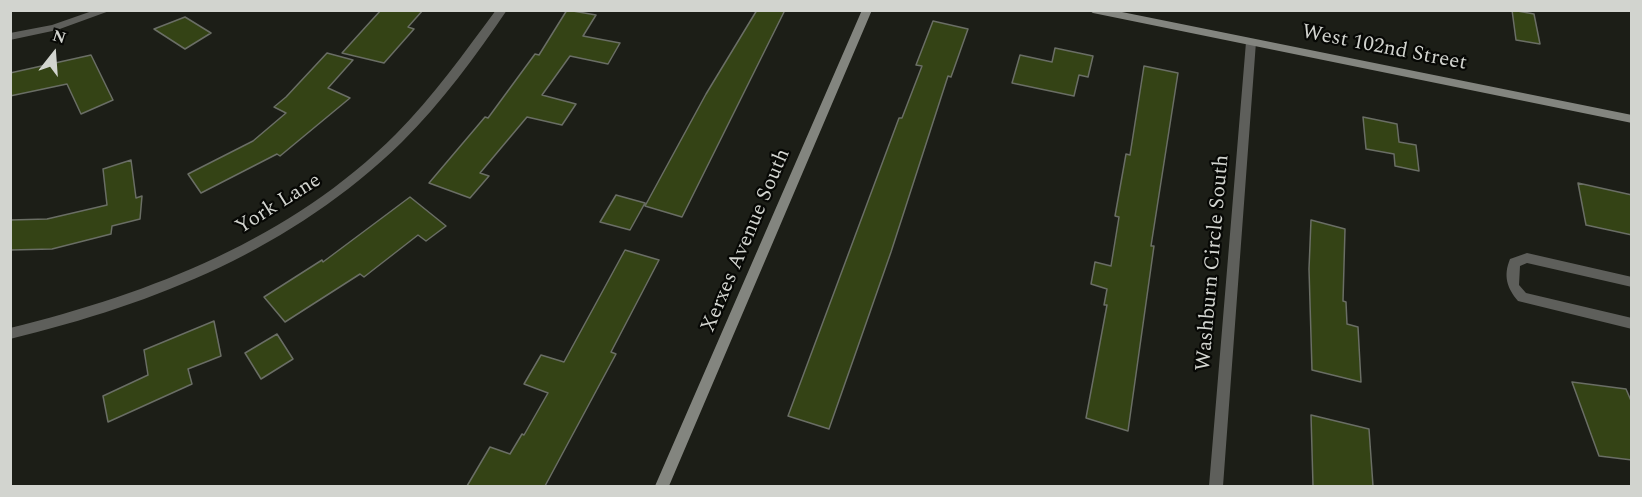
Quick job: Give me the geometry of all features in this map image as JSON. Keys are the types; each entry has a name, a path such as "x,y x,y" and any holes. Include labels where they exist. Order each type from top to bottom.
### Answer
{"street":[{"path":"10,37 53,28 107,10"},
{"name":"York Lane","path":"10,334 72,320 150,294 226,261 293,223 351,181 399,138 436,95 502,10"},
{"name":"Xerxes Avenue South","path":"662,486 867,10"},
{"name":"West 102nd Street","path":"1093,10 1632,119"},
{"name":"Washburn Circle South","path":"1216,486 1251,42"},
{"path":"1632,282 1527,258 1514,263 1513,286 1522,297 1632,324"}],"building":[{"path":"381,10 423,10 408,27 414,29 384,63 342,53"},
{"path":"567,10 596,15 583,36 620,43 608,64 570,56 542,95 576,104 562,125 527,117 480,173 489,176 470,198 429,183 485,117 488,118 535,54 539,55"},
{"path":"757,10 785,10 682,217 645,206 706,94"},
{"path":"1512,10 1534,14 1540,44 1516,40"},
{"path":"185,17 211,33 185,49 154,29"},
{"path":"933,21 968,29 951,77 948,76 891,252 829,429 788,416 899,118 902,118 922,66 916,65"},
{"path":"1055,48 1093,56 1088,77 1079,75 1074,96 1012,83 1020,55 1052,62"},
{"path":"327,53 353,60 328,88 350,98 280,156 277,154 201,193 188,174 253,141 286,113 274,107"},
{"path":"91,55 113,100 81,114 67,84 10,96 10,73"},
{"path":"1144,66 1178,73 1151,246 1154,246 1128,431 1086,418 1107,305 1104,305 1107,289 1091,284 1095,262 1111,266 1119,217 1115,216 1126,154 1130,155"},
{"path":"1363,117 1397,124 1399,142 1416,145 1419,171 1395,166 1394,154 1366,149"},
{"path":"131,160 136,198 142,196 140,219 112,226 111,234 52,249 10,250 10,220 47,219 107,205 103,169"},
{"path":"1578,183 1632,195 1632,235 1586,225"},
{"path":"616,195 645,203 630,230 600,222"},
{"path":"410,197 446,226 426,241 418,235 364,277 360,274 285,322 264,297 322,260 323,262"},
{"path":"1311,220 1345,229 1343,301 1346,302 1347,324 1358,327 1361,382 1312,370 1309,269"},
{"path":"625,250 659,260 611,352 616,354 545,486 467,486 490,447 510,454 522,434 524,435 548,393 524,384 541,355 564,362"},
{"path":"214,321 221,356 188,369 192,384 108,422 103,396 148,375 144,350"},
{"path":"277,334 293,359 261,379 245,353"},
{"path":"1572,382 1626,389 1632,403 1632,460 1599,456"},
{"path":"1311,415 1369,429 1373,486 1313,486"}]}
